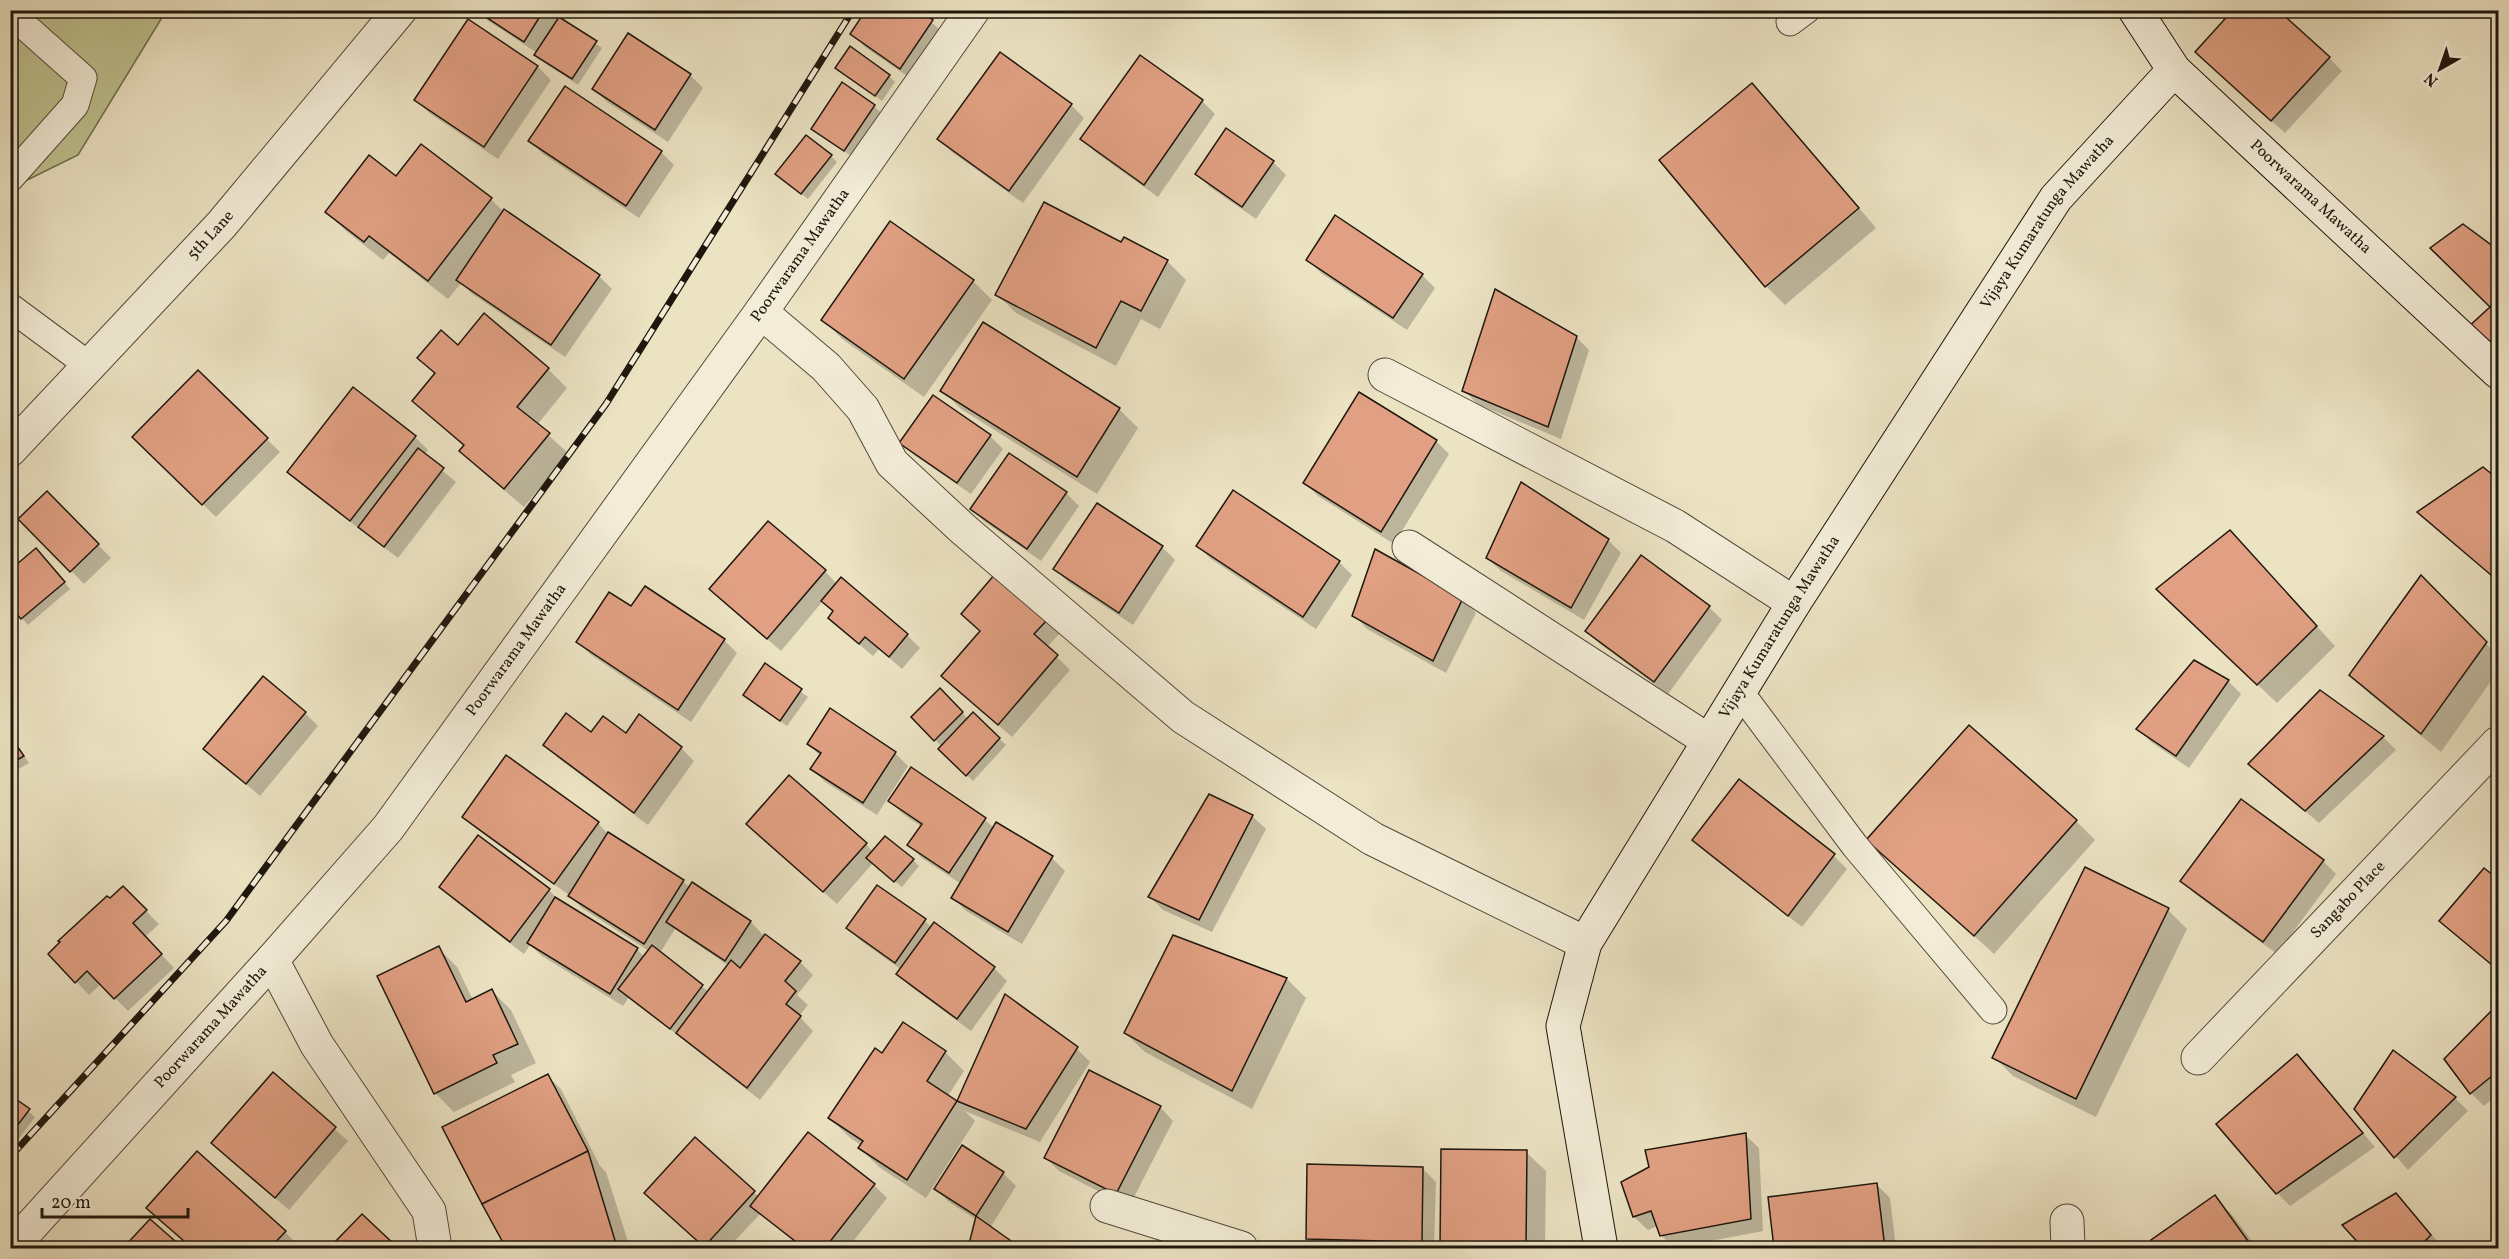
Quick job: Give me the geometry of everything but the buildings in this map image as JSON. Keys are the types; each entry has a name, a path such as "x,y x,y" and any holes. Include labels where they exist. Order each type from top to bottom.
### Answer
{"street":[{"name":"5th Lane","path":"10,450 91,367 222,225 400,10"},
{"name":"Poorwarama Mawatha","path":"10,1248 272,960 388,828 760,312 973,10"},
{"name":"Poorwarama Mawatha","path":"2135,10 2174,70 2499,372"},
{"name":"Vijaya Kumaratunga Mawatha","path":"1601,1248 1563,1026 1585,943 1794,603 2056,198 2174,70"},
{"path":"760,312 826,368 863,409 892,463 963,529 1183,717 1373,839 1585,943"},
{"path":"1385,375 1675,526 1794,603"},
{"path":"1409,547 1709,741"},
{"name":"Sangabo Place","path":"2198,1058 2499,743"},
{"path":"272,960 317,1045 429,1211 435,1248"},
{"path":"1107,1206 1241,1248"}],"lane":[{"path":"10,13 83,78 75,105 10,178"},
{"path":"10,307 91,367"},
{"path":"1739,691 1855,846 1993,1010"}],"green space":[{"path":"11,11 166,11 78,155 11,188"}],"railway":[{"path":"10,1157 226,921 606,404 853,10"}]}
